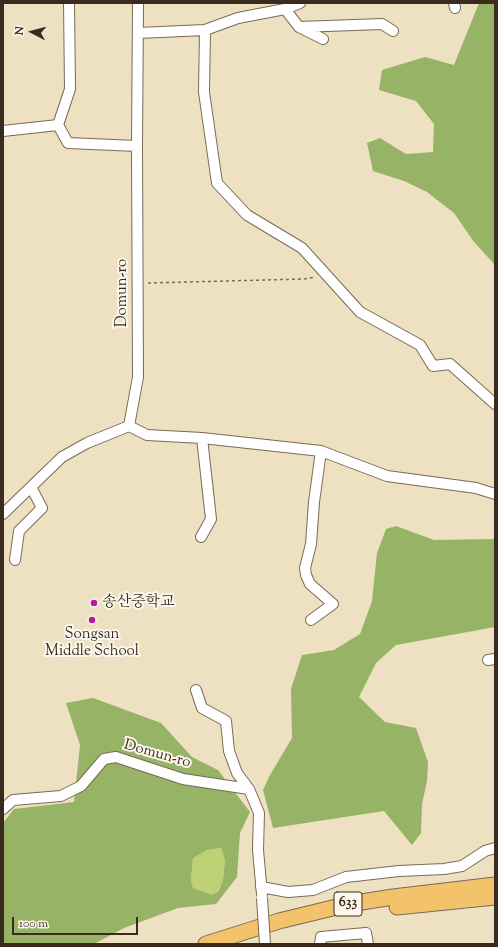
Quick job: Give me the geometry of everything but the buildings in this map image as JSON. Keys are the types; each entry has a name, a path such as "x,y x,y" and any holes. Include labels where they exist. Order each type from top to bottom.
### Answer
{"highway":[{"name":"633","path":"206,944 279,921 349,904 393,897 494,888"},
{"name":"633","path":"238,944 277,931 340,916 494,888"}],"street":[{"path":"69,3 70,89 58,125 68,143 137,146"},
{"name":"Domun-ro","path":"129,426 138,377 138,3"},
{"path":"138,33 205,30 238,18 285,9 300,3"},
{"path":"285,9 299,27 323,39"},
{"path":"299,27 382,24 393,31"},
{"path":"205,30 204,92 217,183 246,215 302,248 360,312 420,345 434,366 450,364 495,404"},
{"path":"3,131 58,125"},
{"path":"3,514 62,457 87,443 129,426 147,435 202,438 321,451 387,476 476,488 495,494"},
{"path":"201,537 211,519 202,438"},
{"path":"311,620 334,604 310,584 305,568 311,544 314,502 321,451"},
{"path":"15,560 19,531 42,508 31,487"},
{"path":"196,690 202,708 226,721 229,751 237,773 249,789 259,813 258,850 265,944"},
{"name":"Domun-ro","path":"3,809 13,800 61,796 81,786 104,759 116,757 183,779 249,789"},
{"path":"261,887 288,892 313,890 346,877 462,866 485,851 495,848"},
{"path":"320,944 321,937 366,933 368,944"}],"path":[{"path":"138,283 304,279 326,274"}],"green space":[{"path":"479,3 495,3 495,265 474,242 454,213 427,192 404,181 373,171 367,143 380,138 406,154 433,152 434,124 416,101 379,90 382,70 425,57 454,65"},
{"path":"396,526 434,540 495,539 495,627 396,645 376,663 359,697 385,722 416,728 428,762 427,781 422,804 421,833 412,845 384,811 273,828 263,790 292,738 291,689 302,655 334,650 360,634 372,601 377,553 386,529"},
{"path":"93,698 161,723 192,757 218,770 250,812 240,833 237,877 216,904 178,908 124,928 94,944 3,944 3,823 14,809 74,802 80,745 66,703","holes":["221,848 225,860 223,880 219,891 212,895 193,888 191,880 193,858 207,850"]},
{"path":"221,848 225,860 223,880 219,891 212,895 193,888 191,880 193,858 207,850"}],"place":[{"name":"송산중학교","path":"94,603"},
{"name":"Songsan Middle School","path":"92,620"}]}
